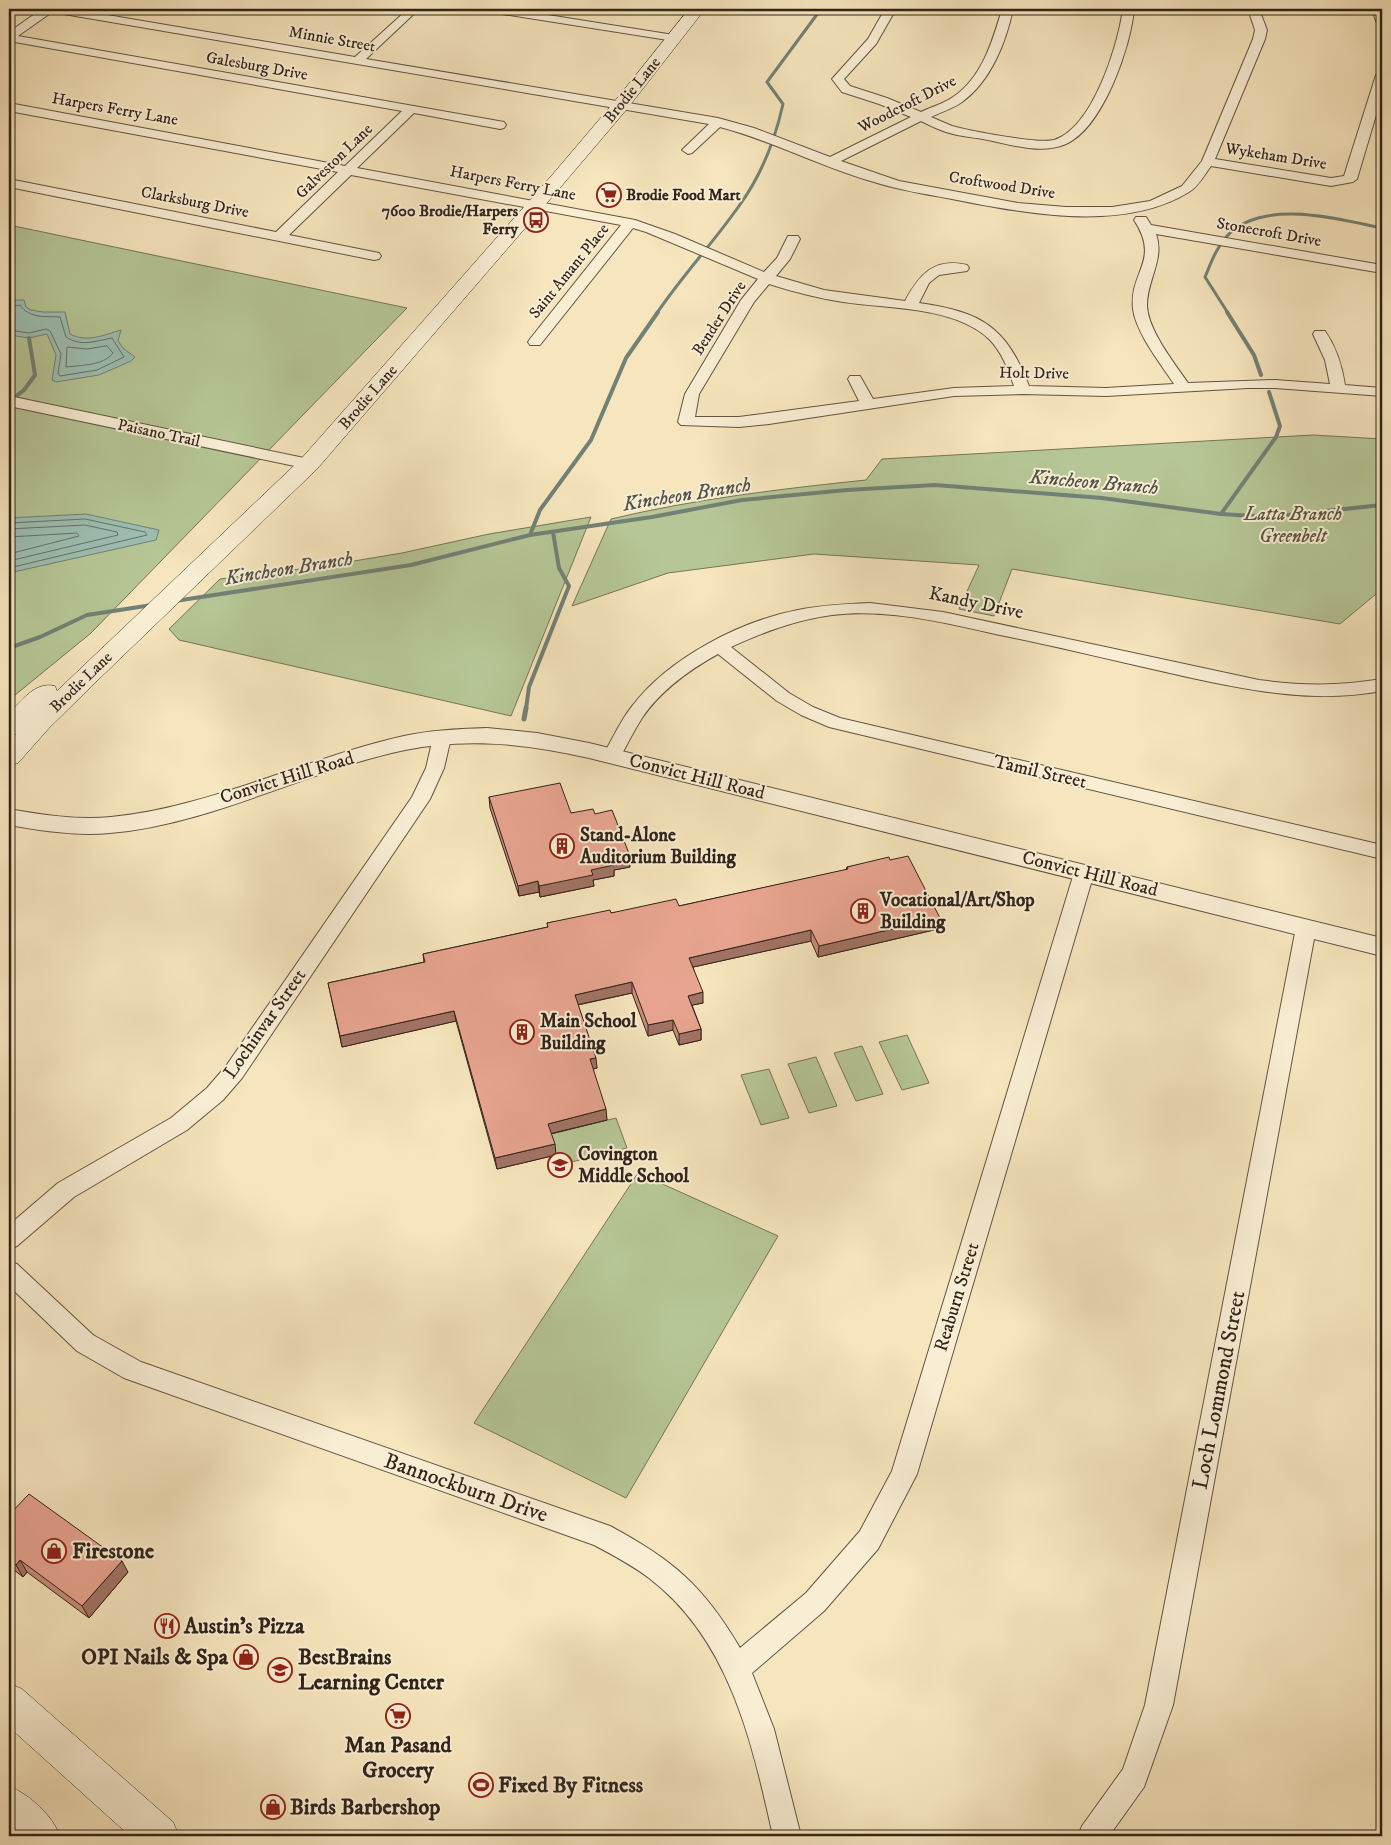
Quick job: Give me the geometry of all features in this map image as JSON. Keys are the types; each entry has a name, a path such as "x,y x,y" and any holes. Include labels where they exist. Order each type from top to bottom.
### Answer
{"main road":[{"name":"Brodie Lane","path":"666,37 681,9"},
{"name":"Brodie Lane","path":"9,757 41,721 92,671 178,579 300,462 613,104 666,37 697,9"},
{"name":"Brodie Lane","path":"9,727 67,674 178,579"},
{"path":"9,1702 58,1744 158,1836"},
{"path":"9,1806 40,1836"}],"street":[{"name":"Minnie Street","path":"51,9 613,104"},
{"path":"9,38 51,9"},
{"path":"126,21 141,9"},
{"path":"358,60 414,9"},
{"path":"490,9 666,37"},
{"path":"890,9 883,26 856,60 840,74 838,80 846,89 883,101 919,117 968,134 1034,145 1047,145 1066,139 1092,112 1119,59 1129,9"},
{"name":"Woodcroft Drive","path":"830,162 957,100 970,91 997,47 1008,9"},
{"name":"Croftwood Drive","path":"613,104 718,122 764,136 876,179 898,185 1043,210 1085,213 1132,209 1155,204 1187,189 1197,180 1208,162 1259,39 1261,30 1254,9"},
{"path":"1377,9 1382,21"},
{"name":"Galesburg Drive","path":"9,38 500,125"},
{"name":"Wykeham Drive","path":"1208,162 1331,182 1348,179 1352,176 1382,75"},
{"name":"Harpers Ferry Lane","path":"9,107 527,203 630,223 656,230 768,278 811,291 910,306 958,316 988,331 1005,350 1023,390"},
{"name":"Galveston Lane","path":"279,237 411,110"},
{"path":"688,150 718,122"},
{"name":"Clarksburg Drive","path":"9,183 374,256"},
{"path":"1132,209 1149,229 1155,249 1142,290 1139,308 1144,322 1184,388"},
{"name":"Saint Amant Place","path":"535,342 630,223"},
{"name":"Stonecroft Drive","path":"1149,229 1382,269"},
{"name":"Bender Drive","path":"686,422 692,394 748,300 783,259 793,239"},
{"path":"910,306 926,276 938,269 947,267 962,268"},
{"path":"1320,334 1336,366 1338,390"},
{"path":"855,379 868,404"},
{"name":"Holt Drive","path":"686,422 739,422 768,419 954,392 1023,390 1106,392 1274,384 1382,392"},
{"name":"Paisano Trail","path":"9,401 300,462"},
{"name":"Kandy Drive","path":"611,756 642,705 684,665 766,623 797,614 838,608 883,608 945,617 1265,688 1333,692 1382,684"},
{"name":"Tamil Street","path":"719,646 783,697 835,724 1382,852"},
{"name":"Convict Hill Road","path":"9,817 57,826 100,826 154,819 406,743 479,735 527,738 611,756 1382,948"},
{"name":"Lochinvar Street","path":"9,1239 66,1190 179,1124 214,1094 234,1072 421,799 435,768 442,738"},
{"name":"Reaburn Street","path":"738,1668 815,1602 869,1540 904,1474 1084,873"},
{"name":"Loch Lommond Street","path":"1092,1836 1134,1777 1159,1705 1306,928"},
{"name":"Bannockburn Drive","path":"9,1271 85,1343 133,1370 601,1535 636,1553 665,1574 701,1611 718,1633 738,1668 763,1732 787,1836"}],"green space":[{"path":"9,225 407,308 91,633 9,700"},
{"name":"Latta Branch Greenbelt","path":"1313,435 1382,439 1382,589 1340,624 1012,569 994,616 959,609 979,565 814,554 668,573 572,606 611,519 738,495 866,480 882,459"},
{"path":"591,517 511,716 179,640 169,629 220,579 324,566 402,553 489,534"},
{"path":"907,1035 929,1083 902,1090 879,1042"},
{"path":"862,1046 883,1094 856,1101 834,1053"},
{"path":"816,1057 837,1106 809,1113 788,1064"},
{"path":"769,1069 789,1118 761,1125 741,1075"},
{"path":"616,1118 627,1148 556,1166 553,1155 555,1154 549,1134"},
{"path":"638,1173 778,1236 626,1498 474,1423"}],"water":[{"path":"24,300 26,307 31,310 65,312 70,334 76,337 102,336 121,330 118,341 124,349 135,357 131,361 99,375 56,382 52,380 56,355 47,334 29,338 9,335 9,303"},
{"path":"86,514 159,530 156,540 9,573 9,518"}],"building":[{"name":"Stand-Alone Auditorium Building","path":"560,783 571,813 593,809 595,814 612,810 630,856 612,859 614,865 591,870 593,875 539,886 538,881 518,886 489,797"},
{"name":"Main School Building","path":"908,856 940,918 819,946 811,930 689,958 703,992 688,996 701,1029 679,1034 673,1020 648,1025 632,982 575,995 596,1058 590,1059 606,1109 548,1124 555,1144 495,1158 454,1011 340,1036 328,983 425,962 423,954 548,927 547,923 610,910 611,913 676,899 679,906 848,869 847,867 889,857 890,860"},
{"name":"Firestone","path":"29,1494 122,1561 82,1606 20,1560 16,1565 9,1560 9,1515"}],"waterway":[{"path":"657,313 729,220 754,182 776,131 783,104 767,82 821,9"},
{"path":"1228,313 1205,277 1223,241 1242,224 1260,217 1280,214 1301,214 1382,228"},
{"path":"530,535 540,510 591,440 626,358 658,312"},
{"path":"1227,312 1254,355 1261,375"},
{"path":"15,397 24,390 35,375 29,338"},
{"path":"1221,514 1276,437 1280,426 1269,392"},
{"name":"Kincheon Branch","path":"530,535 652,517 742,500 847,490 935,485 1102,498 1221,514"},
{"name":"Kincheon Branch","path":"1221,514 1269,517 1382,505"},
{"path":"526,709 529,687 569,586 559,568 553,532"},
{"name":"Kincheon Branch","path":"175,601 411,565 530,535"},
{"name":"Kincheon Branch","path":"9,648 40,637 87,615 152,605"},
{"path":"524,719 526,708"}],"place":[{"name":"Brodie Food Mart","path":"609,195"},
{"name":"7600 Brodie/Harpers Ferry","path":"536,220"},
{"name":"Stand-Alone Auditorium Building","path":"562,846"},
{"name":"Vocational/Art/Shop Building","path":"863,911"},
{"name":"Main School Building","path":"522,1032"},
{"name":"Covington Middle School","path":"560,1165"},
{"name":"Firestone","path":"54,1551"},
{"name":"Austin's Pizza","path":"167,1626"},
{"name":"OPI Nails & Spa","path":"246,1657"},
{"name":"BestBrains Learning Center","path":"280,1670"},
{"name":"Man Pasand Grocery","path":"398,1716"},
{"name":"Fixed By Fitness","path":"481,1785"},
{"name":"Birds Barbershop","path":"273,1807"}]}
